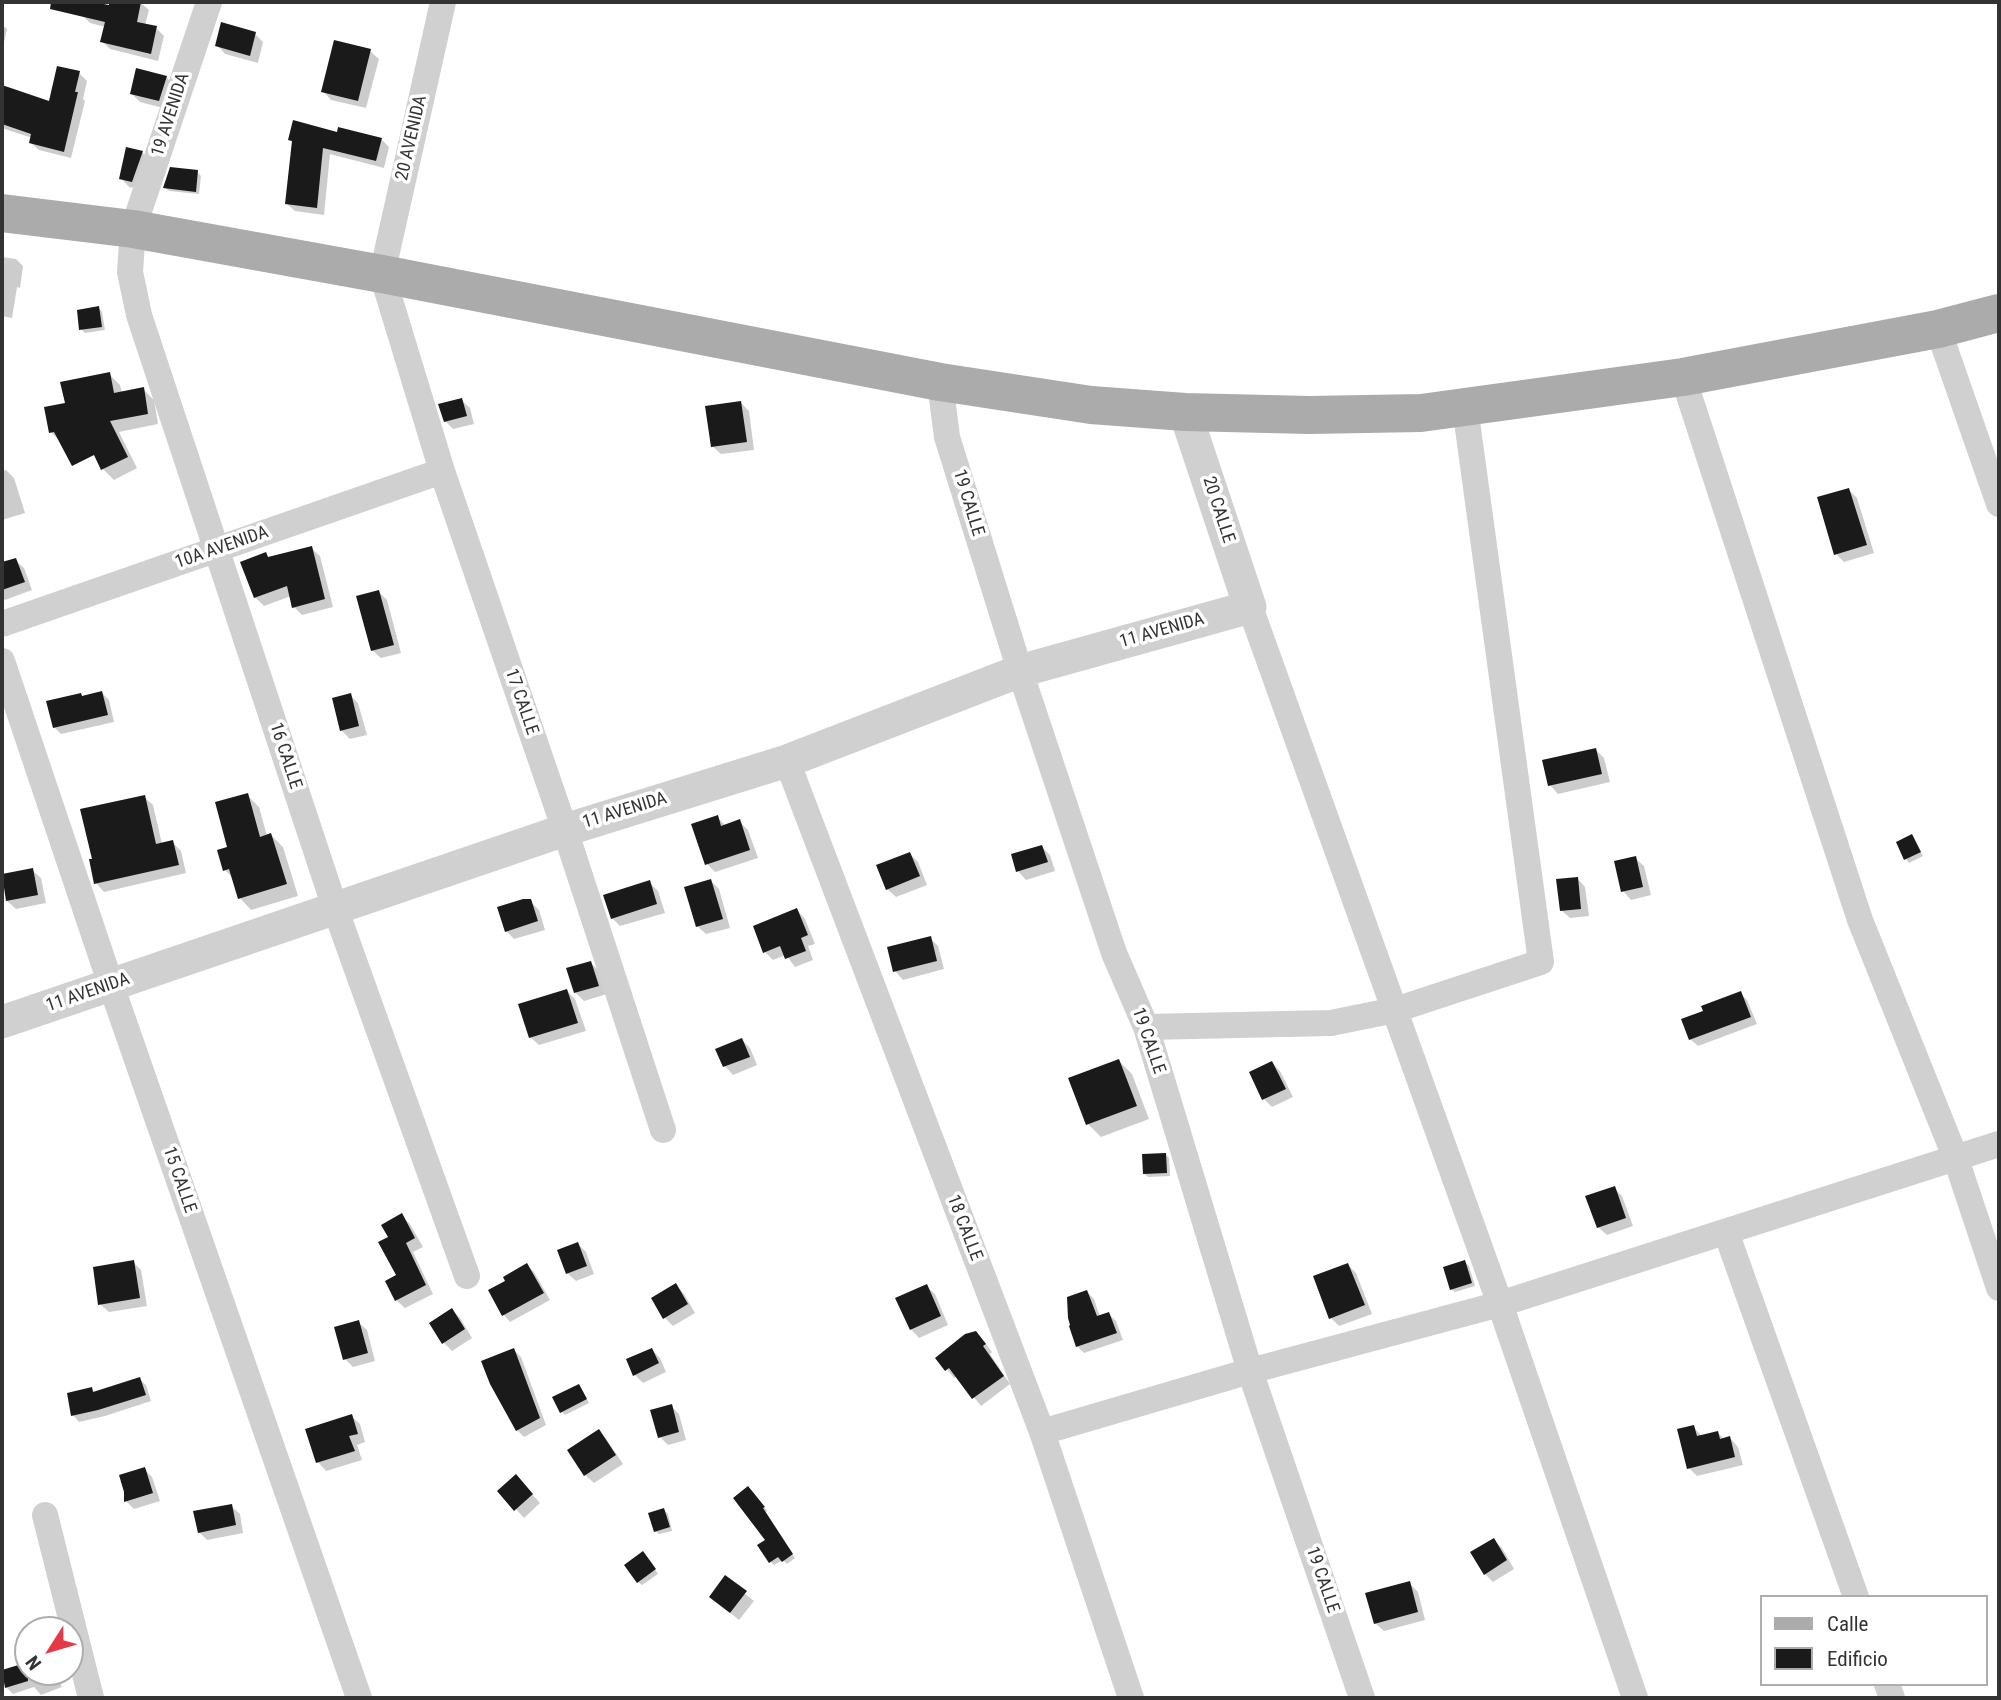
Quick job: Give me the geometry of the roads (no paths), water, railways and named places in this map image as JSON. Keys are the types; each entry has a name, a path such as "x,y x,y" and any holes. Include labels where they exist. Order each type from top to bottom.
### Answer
{"main road":[{"path":"2,213 133,229 382,274 940,382 1091,405 1185,412 1309,415 1420,413 1683,377 1938,329 1999,313"}],"street":[{"name":"19 AVENIDA","path":"133,229 209,2"},
{"name":"20 AVENIDA","path":"382,274 443,2"},
{"name":"16 CALLE","path":"133,229 130,272 139,315 335,908 467,1276"},
{"name":"17 CALLE","path":"382,274 442,471 565,830 663,1130"},
{"path":"1938,329 1999,504"},
{"path":"1683,377 1860,920 1956,1158 1999,1288"},
{"name":"19 CALLE","path":"940,382 947,437 1020,671 1114,953 1146,1027 1250,1371 1362,1698"},
{"path":"1146,1027 1331,1023 1395,1010 1541,961 1465,407"},
{"name":"20 CALLE","path":"1185,412 1250,607"},
{"name":"10A AVENIDA","path":"2,624 442,471"},
{"path":"1250,607 1500,1304 1635,1698"},
{"name":"11 AVENIDA","path":"2,1022 565,830 787,761 1020,671 1250,607"},
{"name":"15 CALLE","path":"2,661 111,985 359,1698"},
{"name":"18 CALLE","path":"787,761 1042,1432 1132,1698"},
{"path":"1042,1432 1250,1371 1500,1304 1999,1144"},
{"path":"1726,1232 1855,1595"},
{"path":"45,1515 91,1698"}]}
